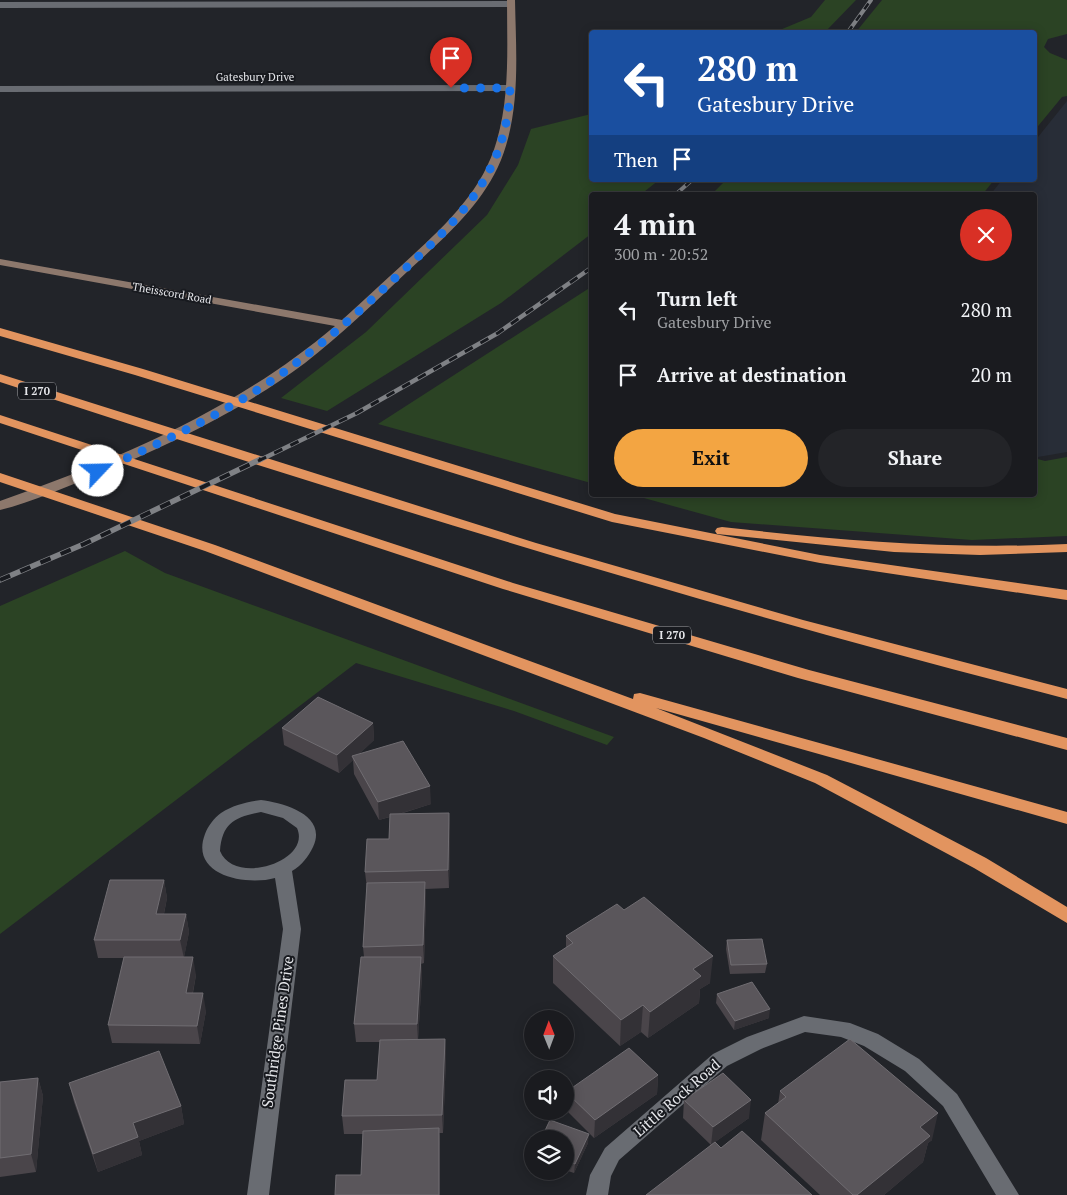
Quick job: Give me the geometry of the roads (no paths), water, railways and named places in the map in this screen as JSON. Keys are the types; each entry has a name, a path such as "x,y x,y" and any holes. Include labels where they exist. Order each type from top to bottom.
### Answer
{"highway":[{"path":"0,332 140,372 612,518 820,559 1067,595"},
{"name":"I 270","path":"0,378 335,485 710,599 1067,694"},
{"name":"I 270","path":"4,420 498,583 804,674 1067,744"},
{"path":"0,478 210,548 559,676 821,779 980,864 1067,916"},
{"path":"612,518 820,543 897,550 1025,551 1067,548"},
{"path":"559,676 778,735 1067,818"}],"street":[{"path":"0,4 511,2 509,110 501,146 476,195 424,251 344,324 279,375 208,417 98,471 0,506"},
{"name":"Gatesbury Drive","path":"0,89 510,88"},
{"name":"Theisscord Road","path":"0,262 344,324"},
{"path":"262,806 278,807 291,812 302,821 307,832 306,846 298,858 283,869 261,875 239,874 220,865 212,855 210,848 214,831 227,817 238,811 262,806"},
{"name":"Southridge Pines Drive","path":"258,1195 292,929 283,869"},
{"name":"Little Rock Road","path":"597,1195 602,1175 612,1154 720,1060 754,1043 804,1024 843,1029 871,1040 912,1065 950,1100 1008,1195"}],"railway":[{"path":"849,30 871,0"},
{"path":"678,192 690,182"},
{"path":"258,461 357,413 498,333 589,269"},
{"path":"0,580 84,544 261,459"}]}
